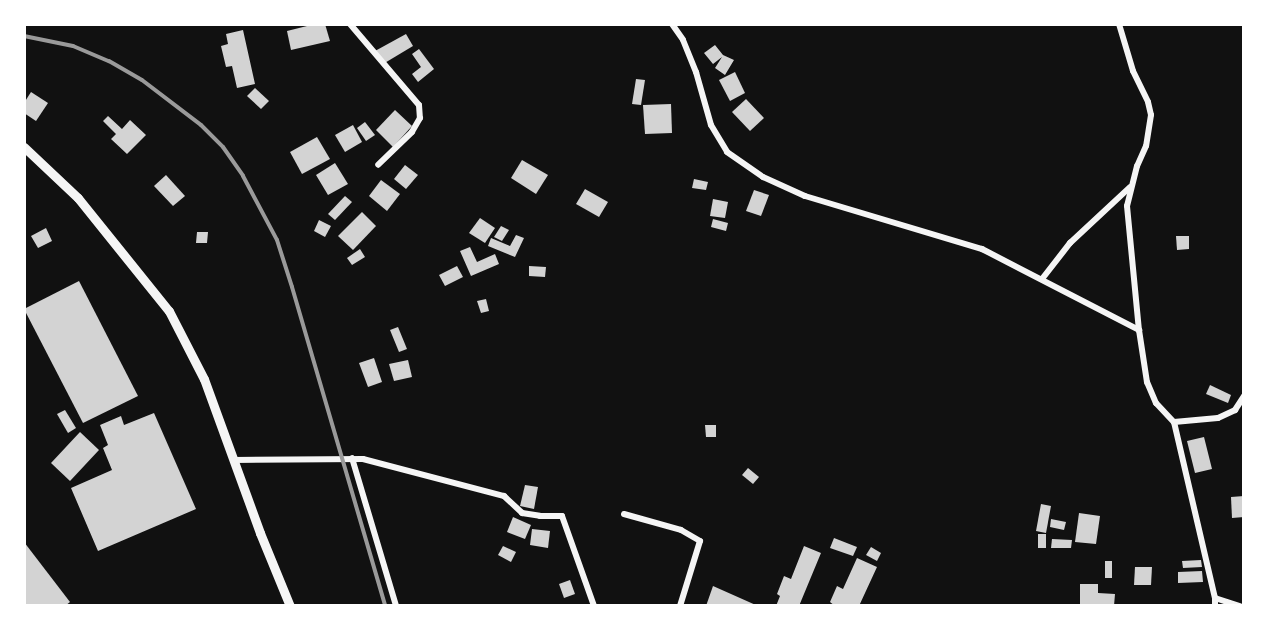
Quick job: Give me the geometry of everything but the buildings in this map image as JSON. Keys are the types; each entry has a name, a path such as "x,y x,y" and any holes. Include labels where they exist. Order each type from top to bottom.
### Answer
{"main road":[{"path":"24,147 78,198 169,311 204,380 290,606"}],"street":[{"path":"350,24 419,105 420,118 412,132 378,165"},
{"path":"672,24 683,40 696,72 711,125 727,152 763,177 805,195 982,249 1138,330"},
{"path":"1119,24 1129,60 1151,116 1146,146 1131,187 1127,206 1138,330 1147,382 1156,403 1174,422 1215,606"},
{"path":"1042,279 1070,243 1131,187"},
{"path":"1174,422 1218,418 1234,410 1244,396"},
{"path":"234,460 352,458 381,463 504,496 522,513 562,516 594,606"},
{"path":"352,458 396,606"},
{"path":"624,514 681,530 700,542 680,606"},
{"path":"1215,598 1240,606"}],"railway":[{"path":"24,36 73,46 109,61 142,80 201,125 223,147 243,176 277,240 385,606"}]}
